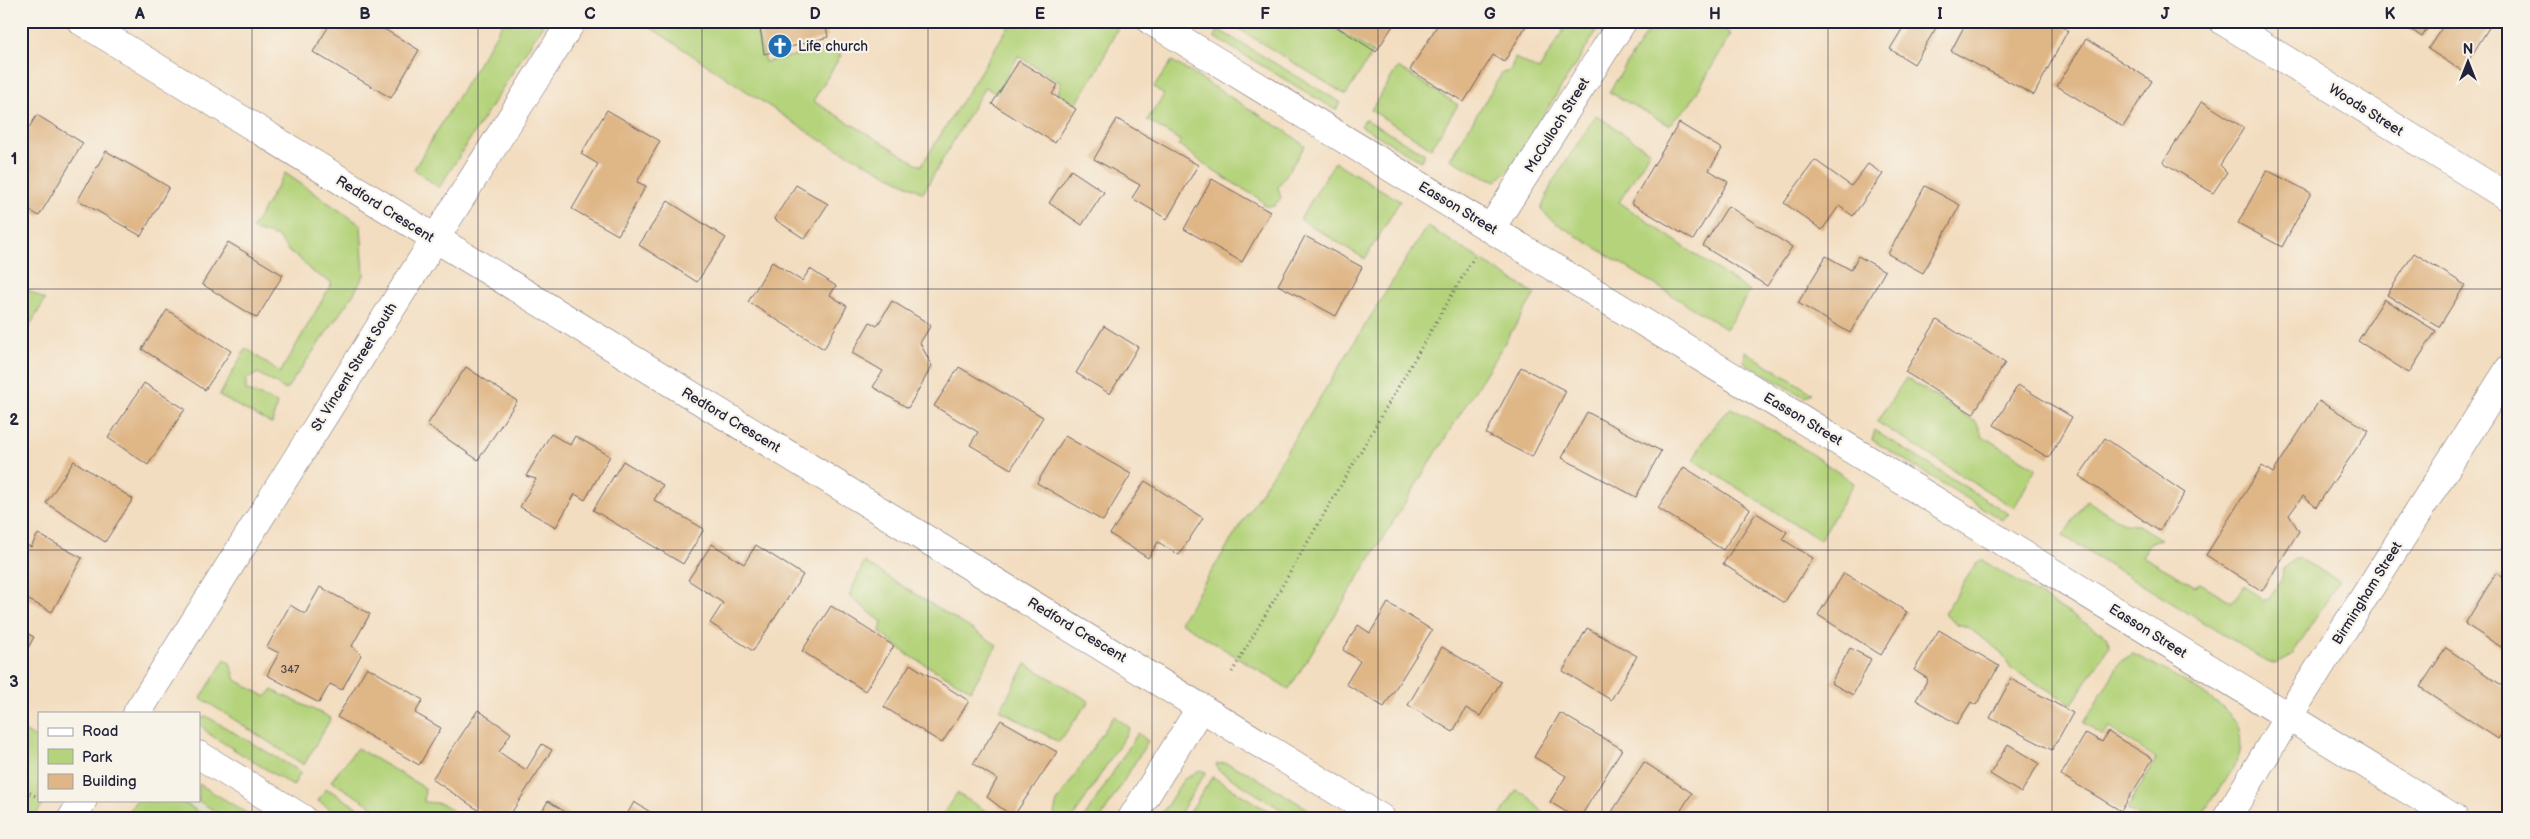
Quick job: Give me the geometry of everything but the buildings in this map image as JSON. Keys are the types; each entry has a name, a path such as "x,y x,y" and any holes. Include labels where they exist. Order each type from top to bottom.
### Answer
{"street":[{"name":"Redford Crescent","path":"81,21 1381,818"},
{"name":"St. Vincent Street South","path":"139,712 572,21"},
{"name":"Easson Street","path":"1151,21 2454,818"},
{"name":"McCulloch Street","path":"1491,228 1623,21"},
{"name":"Woods Street","path":"2223,21 2509,198"},
{"name":"Birmingham Street","path":"2228,818 2288,717 2509,369"},
{"path":"1132,818 1201,706"},
{"path":"200,756 302,818"},
{"path":"72,818 82,802"}],"path":[{"path":"1232,672 1491,228"},
{"path":"21,788 38,797"}],"shaded area":[{"path":"137,802 197,802 222,818 127,818"}],"green space":[{"path":"504,21 545,21 439,188 414,169"},
{"path":"641,21 755,21 765,62 834,47 841,55 813,101 921,166 1012,21 1108,21 1118,27 1098,69 1076,104 1058,93 1061,83 1018,56 997,94 985,87 923,193 817,138"},
{"path":"1226,21 1324,21 1373,52 1346,95"},
{"path":"1569,21 1603,21 1510,168 1497,181 1480,175 1450,159 1502,73 1510,71 1515,58 1539,70"},
{"path":"1654,21 1712,21 1731,34 1690,104 1669,125 1609,92"},
{"path":"1219,30 1340,102 1336,110 1214,37"},
{"path":"1172,61 1287,132 1305,146 1278,187 1281,198 1274,206 1266,206 1258,198 1215,172 1179,145 1181,141 1147,120 1164,95 1154,87"},
{"path":"1398,67 1458,105 1431,148 1371,110"},
{"path":"1596,115 1650,152 1619,202 1750,292 1726,329 1553,221 1541,210 1552,183"},
{"path":"1365,119 1425,154 1421,161 1361,126"},
{"path":"1335,162 1400,201 1365,259 1300,219"},
{"path":"285,173 361,225 364,275 353,295 286,390 258,373 246,380 246,390 277,403 272,424 219,396 246,348 280,373 332,283 311,271 299,258 290,253 278,237 252,229"},
{"path":"1427,226 1535,294 1289,689 1180,622"},
{"path":"21,286 45,300 21,340"},
{"path":"1745,351 1812,393 1804,397 1744,362"},
{"path":"1906,378 1976,422 1983,436 2036,468 2014,508 1877,422"},
{"path":"1731,408 1795,443 1854,483 1820,540 1693,460 1714,425"},
{"path":"1875,431 2009,514 2002,520 1872,440"},
{"path":"2086,500 2125,524 2138,525 2161,539 2151,542 2142,556 2195,586 2200,583 2232,602 2245,585 2263,601 2269,598 2282,578 2283,569 2297,557 2339,581 2292,655 2275,664 2269,663 2063,536"},
{"path":"1982,560 2108,637 2109,646 2072,704 2012,669 1999,650 1967,627 1957,624 1944,614 1975,565"},
{"path":"864,562 997,645 971,690 908,655 880,632 882,622 849,596"},
{"path":"2133,654 2204,694 2229,714 2238,726 2240,739 2239,756 2200,818 2141,818 2127,809 2156,758 2109,728 2103,736 2084,723 2121,661"},
{"path":"225,659 230,663 236,680 266,697 272,690 331,718 304,765 201,698"},
{"path":"1026,664 1089,701 1059,742 1000,710"},
{"path":"206,716 301,772 293,786 209,734 200,724 200,719"},
{"path":"1114,716 1130,728 1073,818 1056,818 1054,813 1057,802"},
{"path":"21,729 38,739 38,802 44,802 34,818 21,812"},
{"path":"1138,733 1148,741 1101,818 1084,818"},
{"path":"357,748 425,788 424,802 444,805 451,809 457,818 391,818 331,781"},
{"path":"1225,763 1249,773 1323,818 1295,818 1218,770 1216,764"},
{"path":"1200,770 1206,772 1177,818 1159,818 1183,780"},
{"path":"1213,777 1279,818 1186,818"},
{"path":"200,785 255,818 226,818 200,802"},
{"path":"326,788 374,818 345,818 318,801"},
{"path":"1516,790 1526,794 1548,818 1499,818"},
{"path":"957,793 997,818 940,818"},
{"path":"135,802 182,802 209,818 125,818"}],"place":[{"name":"Life church","path":"780,46"}]}
